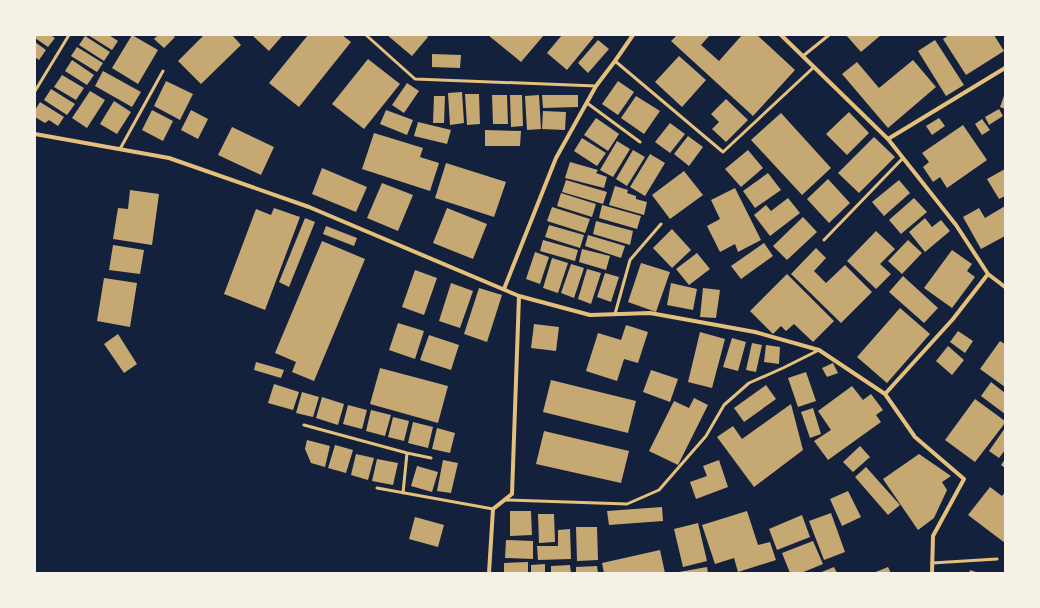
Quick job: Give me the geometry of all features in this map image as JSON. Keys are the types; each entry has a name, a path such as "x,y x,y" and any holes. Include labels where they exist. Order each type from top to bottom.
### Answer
{"street":[{"path":"504,289 556,158 596,86 633,35"},
{"path":"781,35 888,138 956,225 988,274 1005,287"},
{"path":"888,138 1005,68"},
{"path":"35,134 169,158 309,207 519,296 590,315 650,313 755,332 820,350 885,394 915,437 964,479 933,536 932,573"},
{"path":"885,394 953,319 988,274"},
{"path":"488,573 493,509 512,494 519,296"}],"lane":[{"path":"35,91 69,35"},
{"path":"366,35 415,79 596,86"},
{"path":"804,56 829,35"},
{"path":"615,61 723,152 814,67"},
{"path":"120,149 163,71"},
{"path":"587,103 640,142"},
{"path":"824,240 903,158"},
{"path":"615,314 630,260 661,224"},
{"path":"506,500 627,504 659,490 706,436 724,405 749,384 820,350"},
{"path":"304,425 431,458"},
{"path":"403,493 407,453"},
{"path":"377,488 493,509"},
{"path":"932,563 997,559"}],"building":[{"path":"35,35 50,35 55,38 48,47 35,38"},
{"path":"88,35 109,35 118,41 112,50"},
{"path":"132,35 158,50 138,84 112,68"},
{"path":"158,35 172,35 175,37 164,48 154,39"},
{"path":"204,35 232,35 241,45 201,84 178,61"},
{"path":"252,35 283,35 269,51"},
{"path":"308,35 342,35 351,42 299,107 269,83"},
{"path":"387,35 427,35 428,37 412,56"},
{"path":"488,35 544,35 521,62"},
{"path":"562,35 592,35 594,37 567,70 547,53"},
{"path":"677,35 710,35 701,45 719,61 742,35 757,35 795,70 753,116 671,41"},
{"path":"846,35 881,35 861,52"},
{"path":"949,35 994,35 1004,51 966,75 943,39"},
{"path":"85,36 110,52 104,61 79,45"},
{"path":"598,40 609,49 588,73 578,63"},
{"path":"935,40 964,85 946,96 918,51"},
{"path":"35,42 46,50 39,60 35,57"},
{"path":"77,47 103,63 97,72 71,56"},
{"path":"432,54 461,55 460,68 432,67"},
{"path":"679,56 706,80 682,107 655,82"},
{"path":"368,59 400,84 364,129 332,104"},
{"path":"72,60 94,75 87,85 65,71"},
{"path":"913,60 936,87 888,128 842,74 857,62 879,88"},
{"path":"103,71 141,92 132,107 95,86"},
{"path":"62,75 84,88 76,100 54,87"},
{"path":"166,81 193,94 180,120 154,106"},
{"path":"618,81 634,92 618,115 602,104"},
{"path":"407,83 419,91 404,113 392,105"},
{"path":"51,89 75,104 67,115 44,100"},
{"path":"90,91 105,100 87,128 72,118"},
{"path":"462,92 464,123 450,125 448,93"},
{"path":"1005,93 1005,109 1000,107"},
{"path":"465,94 479,94 480,124 467,125"},
{"path":"492,95 507,95 508,124 493,124"},
{"path":"510,95 522,95 523,126 511,127"},
{"path":"539,95 541,129 527,130 525,96"},
{"path":"542,95 578,95 578,107 543,108"},
{"path":"434,96 445,96 444,123 433,123"},
{"path":"636,96 660,111 644,134 621,118"},
{"path":"726,99 748,120 726,142 712,129 719,122 711,114"},
{"path":"114,101 131,112 117,134 100,124"},
{"path":"40,102 64,117 58,126 49,120 45,123 35,117 35,110"},
{"path":"999,109 1003,116 989,125 985,117"},
{"path":"152,110 173,121 163,141 142,130"},
{"path":"191,110 208,119 198,139 181,130"},
{"path":"386,110 413,120 407,135 380,124"},
{"path":"543,111 566,112 565,130 542,129"},
{"path":"849,112 869,133 847,155 826,134"},
{"path":"781,113 831,168 802,195 751,140"},
{"path":"596,118 619,134 608,151 584,135"},
{"path":"939,118 945,126 932,135 926,126"},
{"path":"982,119 990,130 982,135 975,124"},
{"path":"418,122 451,130 447,144 414,136"},
{"path":"670,123 685,134 670,153 655,142"},
{"path":"963,125 987,160 947,188 940,177 933,182 923,167 929,162 922,153"},
{"path":"232,127 274,147 261,175 218,155"},
{"path":"485,130 521,131 520,146 485,146"},
{"path":"374,133 423,148 420,157 439,163 430,191 362,169"},
{"path":"688,136 703,147 689,166 674,154"},
{"path":"874,137 895,157 859,193 838,173"},
{"path":"582,138 606,153 597,166 574,151"},
{"path":"617,141 630,149 613,177 600,170"},
{"path":"633,150 645,157 627,186 616,179"},
{"path":"748,150 763,168 741,187 725,169"},
{"path":"650,154 665,163 645,196 630,187"},
{"path":"570,162 598,170 596,173 607,177 604,188 565,178"},
{"path":"446,163 506,182 494,217 435,198"},
{"path":"322,168 367,187 356,212 312,194"},
{"path":"1005,169 1005,196 999,199 987,179"},
{"path":"684,171 703,195 670,219 652,195"},
{"path":"768,173 781,190 755,208 743,191"},
{"path":"828,179 850,203 829,223 807,199"},
{"path":"566,180 607,192 603,204 562,192"},
{"path":"899,180 910,193 884,216 872,202"},
{"path":"382,183 413,195 398,231 367,218"},
{"path":"615,186 628,190 627,193 636,196 636,199 647,202 644,215 609,205"},
{"path":"735,188 761,240 738,252 735,244 720,252 707,226 720,219 711,200"},
{"path":"130,190 159,194 152,245 113,239 118,208 128,209"},
{"path":"561,193 596,204 592,217 557,206"},
{"path":"788,198 800,213 770,236 754,215 766,205 771,211"},
{"path":"914,198 927,212 901,234 889,220"},
{"path":"602,205 641,216 637,229 599,218"},
{"path":"1005,206 1005,236 981,249 963,217 979,208 985,218"},
{"path":"552,207 590,219 585,233 547,221"},
{"path":"274,208 300,217 265,310 224,294 256,209 271,215"},
{"path":"447,208 487,224 473,259 433,243"},
{"path":"803,217 817,232 787,260 773,246"},
{"path":"305,218 315,222 289,287 279,282"},
{"path":"925,218 932,227 941,220 950,231 925,252 909,232"},
{"path":"596,221 633,231 630,245 593,234"},
{"path":"549,225 584,235 580,248 545,237"},
{"path":"326,226 357,238 354,246 323,234"},
{"path":"672,229 691,250 672,268 653,248"},
{"path":"876,231 895,249 880,264 891,274 876,289 847,261"},
{"path":"588,235 625,246 621,258 585,246"},
{"path":"543,240 578,250 575,261 540,251"},
{"path":"908,240 922,253 902,274 888,261"},
{"path":"322,241 365,259 314,381 292,372 296,362 275,353"},
{"path":"764,243 773,256 741,279 731,266"},
{"path":"113,245 144,250 140,274 109,270"},
{"path":"816,248 826,258 814,271 826,283 845,265 872,292 841,323 791,274"},
{"path":"582,249 610,256 606,270 579,262"},
{"path":"952,250 972,264 967,271 975,277 952,308 924,288"},
{"path":"535,252 549,257 540,284 526,279"},
{"path":"697,253 710,269 689,285 676,269"},
{"path":"552,258 568,263 558,293 543,288"},
{"path":"641,263 670,272 656,312 628,302"},
{"path":"571,264 584,268 574,298 561,293"},
{"path":"587,269 601,273 591,304 578,299"},
{"path":"415,270 437,278 424,315 402,307"},
{"path":"605,273 619,277 611,302 597,297"},
{"path":"787,274 834,321 813,342 794,324 786,331 781,326 773,334 750,311"},
{"path":"903,276 938,308 924,323 889,292"},
{"path":"104,278 137,283 130,327 97,321"},
{"path":"451,283 473,291 460,328 439,321"},
{"path":"671,283 697,289 693,310 667,305"},
{"path":"479,288 502,295 487,342 464,334"},
{"path":"703,288 720,290 716,318 700,317"},
{"path":"900,308 930,334 887,383 857,357"},
{"path":"398,323 424,331 415,359 389,350"},
{"path":"534,324 559,327 556,351 531,348"},
{"path":"626,325 648,332 638,363 624,359 617,381 586,371 598,333 621,340"},
{"path":"958,331 973,341 965,353 950,342"},
{"path":"700,332 725,339 712,388 688,382"},
{"path":"118,334 137,364 124,373 104,344"},
{"path":"429,335 459,345 451,370 420,360"},
{"path":"732,338 746,342 738,371 723,367"},
{"path":"1000,341 1005,344 1005,387 980,369"},
{"path":"752,343 762,345 756,372 746,370"},
{"path":"766,345 780,347 779,364 764,362"},
{"path":"948,346 964,360 952,375 936,361"},
{"path":"256,362 284,370 281,378 254,370"},
{"path":"833,363 838,373 827,377 822,368"},
{"path":"380,368 448,386 438,423 370,404"},
{"path":"651,370 678,379 670,402 643,392"},
{"path":"806,372 816,401 798,407 788,378"},
{"path":"551,380 636,401 628,433 543,412"},
{"path":"991,382 1005,393 1005,414 981,396"},
{"path":"274,384 299,392 293,410 268,403"},
{"path":"766,385 776,399 744,422 734,408"},
{"path":"852,386 863,400 871,394 883,410 876,415 881,422 828,460 814,441 831,430 818,411"},
{"path":"302,392 319,397 313,417 296,413"},
{"path":"322,397 344,404 338,425 316,418"},
{"path":"694,398 708,405 678,465 649,451 674,401 689,408"},
{"path":"975,399 1005,421 1005,423 975,462 945,440"},
{"path":"791,404 803,450 754,487 717,437 733,426 742,439"},
{"path":"348,405 367,410 362,429 343,424"},
{"path":"813,408 821,434 810,438 801,412"},
{"path":"371,410 391,415 385,436 366,431"},
{"path":"393,417 409,421 404,441 388,437"},
{"path":"413,422 433,427 428,448 408,443"},
{"path":"437,428 455,433 450,453 432,449"},
{"path":"1005,428 1005,450 999,458 989,451"},
{"path":"544,431 629,451 621,483 536,464"},
{"path":"307,440 330,446 325,467 311,463 305,449"},
{"path":"335,445 353,450 346,473 328,468"},
{"path":"860,446 870,457 853,472 843,462"},
{"path":"356,454 374,458 368,480 351,475"},
{"path":"919,454 951,476 942,482 947,490 934,518 918,530 883,479"},
{"path":"377,459 398,463 393,485 372,481"},
{"path":"1005,459 1005,468 1001,465"},
{"path":"443,460 458,463 451,493 437,491"},
{"path":"719,460 728,487 696,499 690,482 707,476 703,466"},
{"path":"417,466 438,472 432,492 411,486"},
{"path":"866,467 900,505 888,515 855,477"},
{"path":"990,487 1002,496 1005,492 1005,543 968,515"},
{"path":"848,491 861,517 842,526 830,499"},
{"path":"662,507 663,521 609,525 607,511"},
{"path":"510,511 531,511 532,535 510,536"},
{"path":"747,511 758,545 770,542 776,560 738,572 734,558 715,564 702,525"},
{"path":"831,513 845,552 824,560 809,521"},
{"path":"538,514 554,514 555,542 539,543"},
{"path":"802,515 810,537 777,550 769,529"},
{"path":"415,517 444,525 438,547 409,539"},
{"path":"698,523 707,561 683,567 674,529"},
{"path":"576,527 597,527 598,560 577,561"},
{"path":"570,529 571,559 538,560 537,546 558,546 558,530"},
{"path":"506,540 533,541 533,559 505,558"},
{"path":"813,541 823,564 801,573 790,573 782,553"},
{"path":"660,550 665,573 604,573 602,563"},
{"path":"528,562 528,573 504,573 504,563"},
{"path":"545,564 545,573 531,573 531,565"},
{"path":"570,565 571,573 551,573 551,566"},
{"path":"597,566 598,573 576,573 576,567"},
{"path":"707,567 708,573 679,573 679,572"},
{"path":"834,567 837,573 819,573"},
{"path":"888,567 891,573 873,573"},
{"path":"970,570 979,573 969,573"}]}
